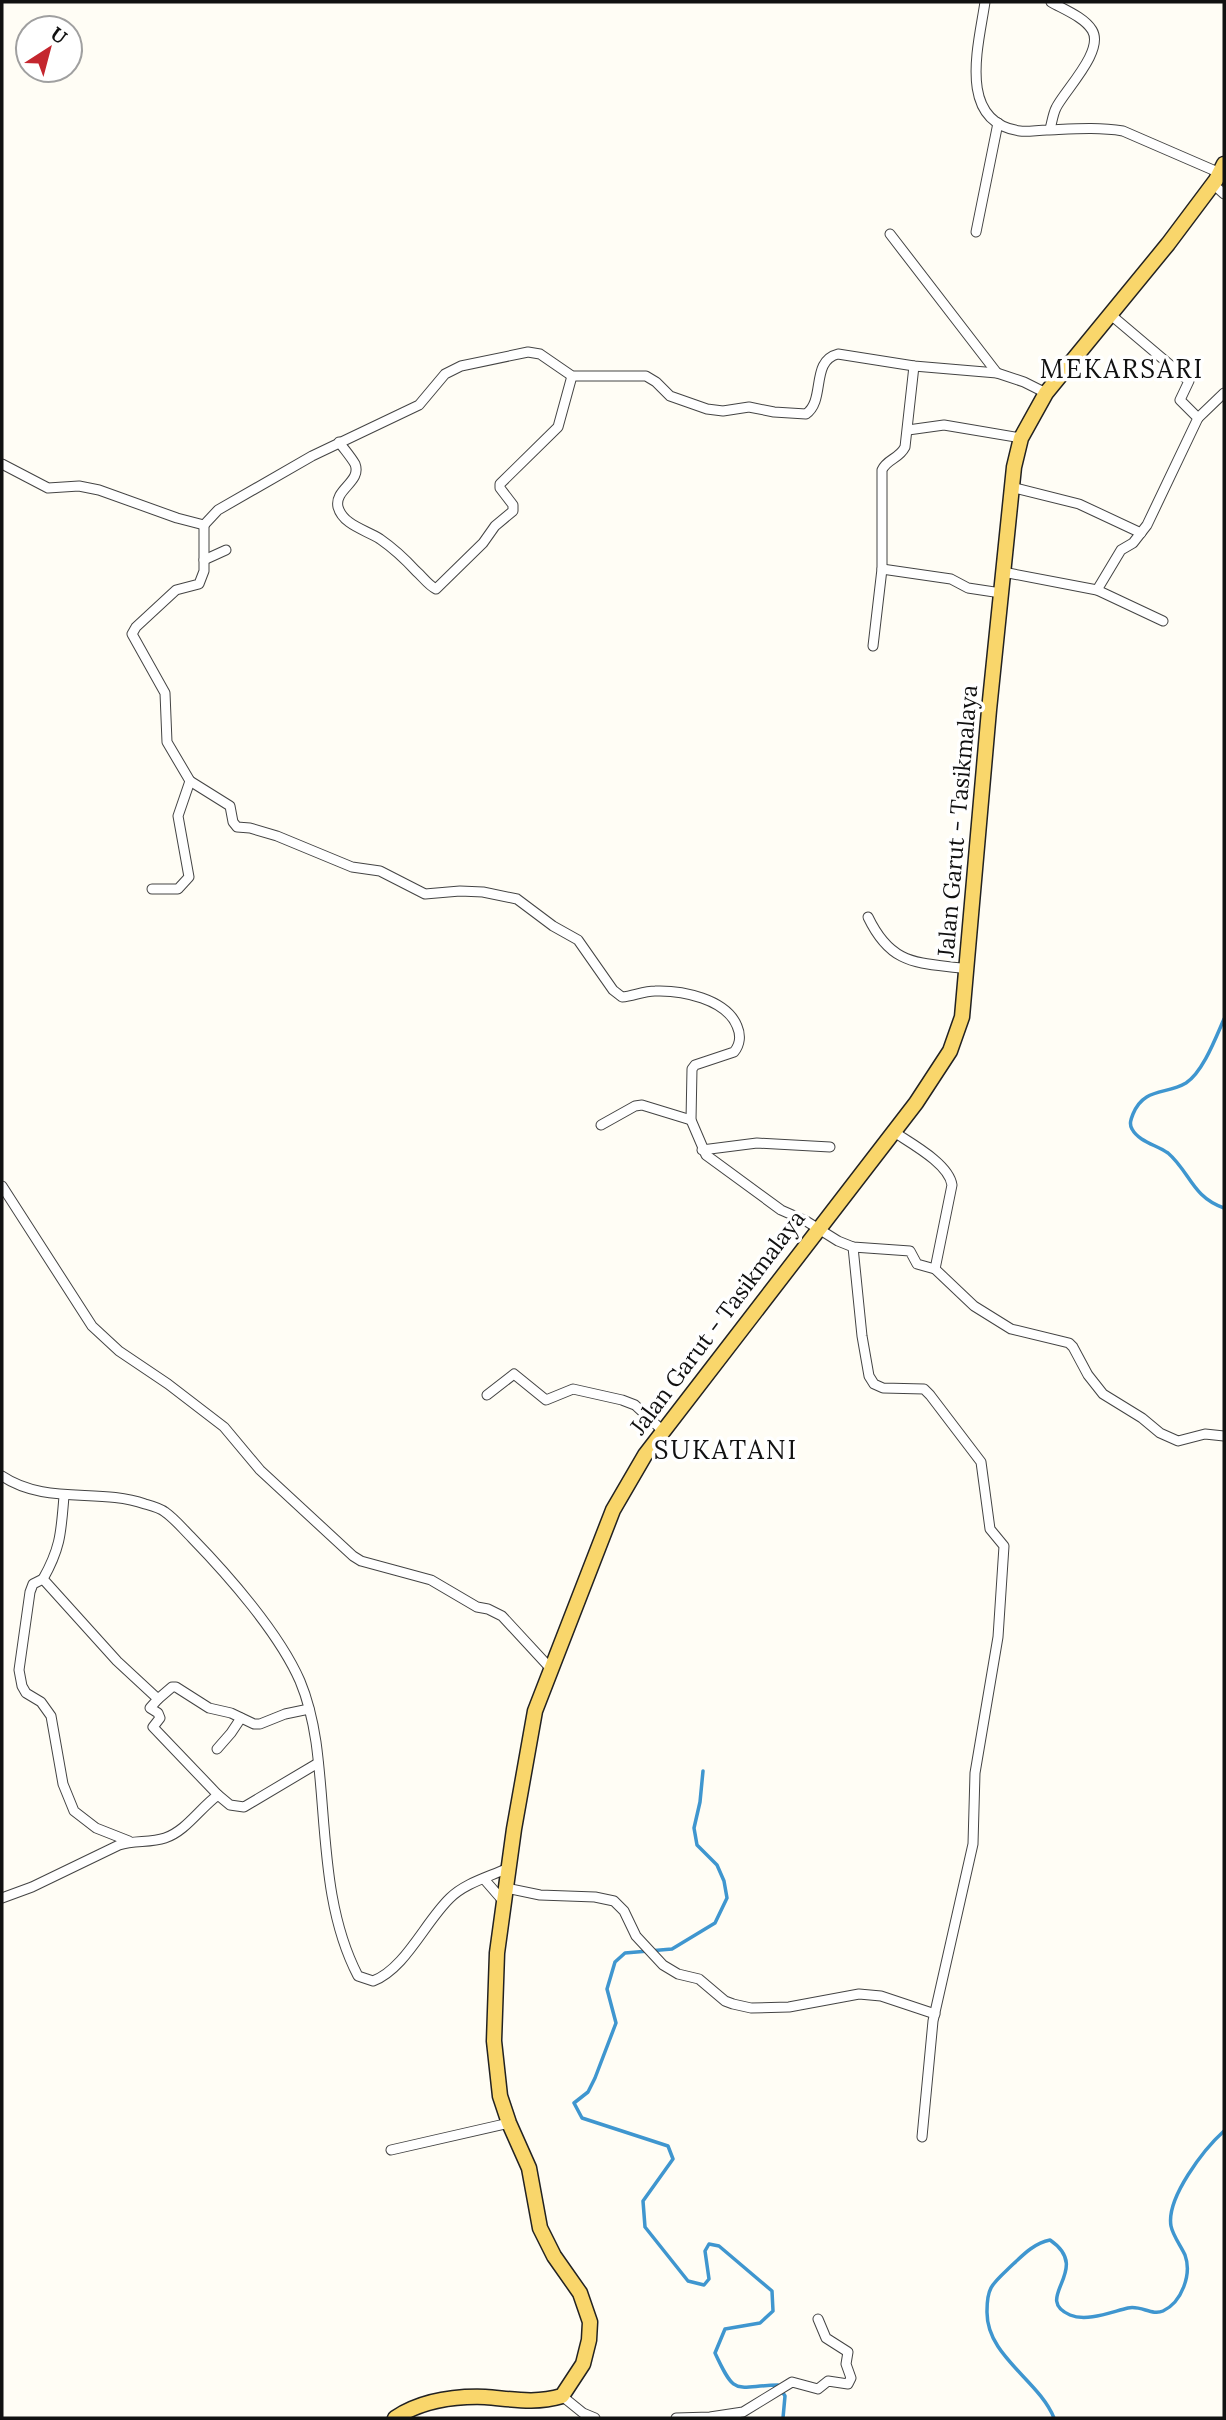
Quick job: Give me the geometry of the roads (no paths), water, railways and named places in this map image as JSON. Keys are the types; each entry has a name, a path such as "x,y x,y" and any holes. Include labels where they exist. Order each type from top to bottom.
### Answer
{"main road":[{"name":"Jalan Garut - Tasikmalaya","path":"562,2396 583,2364 590,2322 580,2293 554,2256 540,2228 529,2168 509,2123 497,2083 494,2041 495,1977 508,1868 535,1711 613,1510 645,1455 894,1132 936,1075 956,1039 962,1017 967,969 1012,487 1021,438 1046,393 1220,179"},
{"path":"395,2418 422,2405 451,2399 482,2397 541,2401 562,2396"}],"street":[{"path":"985,2 977,56 976,92 982,107 998,123 1020,131 1108,128 1123,131 1220,179"},
{"path":"1050,130 1055,110 1080,76 1095,36 1086,24 1051,2"},
{"path":"976,232 998,123"},
{"path":"890,234 997,373"},
{"path":"1111,315 1189,381 1179,398 1198,418"},
{"path":"1046,393 997,373 914,366 838,354 823,365 814,405 806,414 788,414 750,407 715,411 670,396 646,376 572,376 534,352 461,366 445,374 419,405 312,456 218,510 204,525 204,576 199,584 176,590 136,627 132,634 165,693 167,742 190,781 230,806 233,822 237,827 277,836 352,867 380,871 425,894 483,892 517,899 553,926 578,940 613,990 622,997 660,991 709,999 719,1004 737,1027 740,1040 734,1052 693,1067 691,1120 702,1150 774,1206 806,1221 838,1241 853,1247 906,1250 912,1253 917,1264 934,1269 974,1306 1011,1329 1072,1344 1088,1375 1103,1394 1142,1418 1160,1433 1178,1441 1205,1434 1224,1436"},
{"path":"873,646 882,569 882,470 887,463 900,457 905,447 914,366"},
{"path":"340,442 356,471 339,495 338,508 341,514 354,526 369,532 393,548 429,586 436,589 482,543 495,526 513,511 513,505 500,488 500,484 558,427 572,376"},
{"path":"1097,590 1121,550 1133,543 1154,512 1198,418 1224,393"},
{"path":"908,430 944,425 1021,438"},
{"path":"2,465 48,488 79,486 99,490 204,525"},
{"path":"1012,487 1079,505 1141,533"},
{"path":"204,560 226,550"},
{"path":"882,569 951,579 968,589 1001,593"},
{"path":"1003,572 1097,590 1163,621"},
{"path":"152,889 178,889 188,877 178,816 190,781"},
{"path":"868,917 881,940 900,957 967,969"},
{"path":"601,1125 635,1106 642,1105 691,1120"},
{"path":"894,1132 937,1163 951,1177 952,1185 934,1269"},
{"path":"702,1150 757,1143 830,1147"},
{"path":"2,1186 92,1326 119,1351 225,1427 260,1470 354,1556 361,1561 431,1580 477,1607 502,1616 551,1669"},
{"path":"853,1247 869,1376 874,1384 883,1388 924,1390 930,1395 981,1462 990,1529 1004,1546 998,1637 975,1773 973,1844 935,2014 922,2137"},
{"path":"487,1395 514,1374 546,1399 578,1389 629,1402 663,1431"},
{"path":"2,1476 48,1494 127,1498 163,1510 212,1558 254,1609 300,1682 309,1709 318,1763 328,1863 342,1941 358,1976 373,1981 391,1971 451,1896 508,1868"},
{"path":"64,1496 56,1555 43,1579 33,1584 30,1592 19,1677 26,1692 41,1702 51,1716 63,1784 74,1811 96,1829 130,1842"},
{"path":"43,1579 117,1661 158,1699"},
{"path":"309,1709 285,1714 260,1724 232,1713 209,1708 176,1687 171,1688 150,1708 159,1715 154,1728 230,1805 244,1807 318,1763"},
{"path":"217,1749 241,1718"},
{"path":"2,1898 130,1842 163,1839 177,1833 218,1795"},
{"path":"484,1879 505,1895 595,1897 614,1902 624,1911 643,1945 668,1970 699,1979 725,2000 743,2007 789,2007 855,1993 881,1996 935,2014"},
{"path":"391,2150 509,2123"},
{"path":"676,2418 743,2412 794,2382 818,2389 828,2381 846,2384 850,2382 846,2364 848,2352 826,2338 818,2319"},
{"path":"562,2396 583,2413 595,2418"}],"waterway":[{"path":"1224,1019 1208,1054 1192,1078 1178,1087 1143,1099 1130,1123 1139,1137 1168,1153 1198,1191 1224,1208"},
{"path":"703,1771 694,1828 697,1845 717,1865 727,1898 715,1923 672,1949 625,1953 615,1962 607,1989 616,2023 588,2092 574,2103 582,2118 668,2146 673,2159 643,2201 645,2227 688,2281 704,2285 709,2279 705,2251 709,2244 719,2246 772,2291 773,2311 760,2323 725,2329 715,2353 728,2377 738,2386 778,2385 785,2396 783,2418"},
{"path":"1054,2418 1047,2404 995,2341 989,2327 987,2311 991,2288 1027,2252 1050,2240 1062,2251 1066,2262 1057,2300 1060,2308 1070,2315 1091,2317 1133,2307 1159,2312 1170,2307 1184,2287 1187,2270 1185,2255 1171,2226 1174,2202 1197,2162 1224,2131"}],"district":[{"name":"MEKARSARI","path":"1122,368"},
{"name":"SUKATANI","path":"726,1449"}]}
